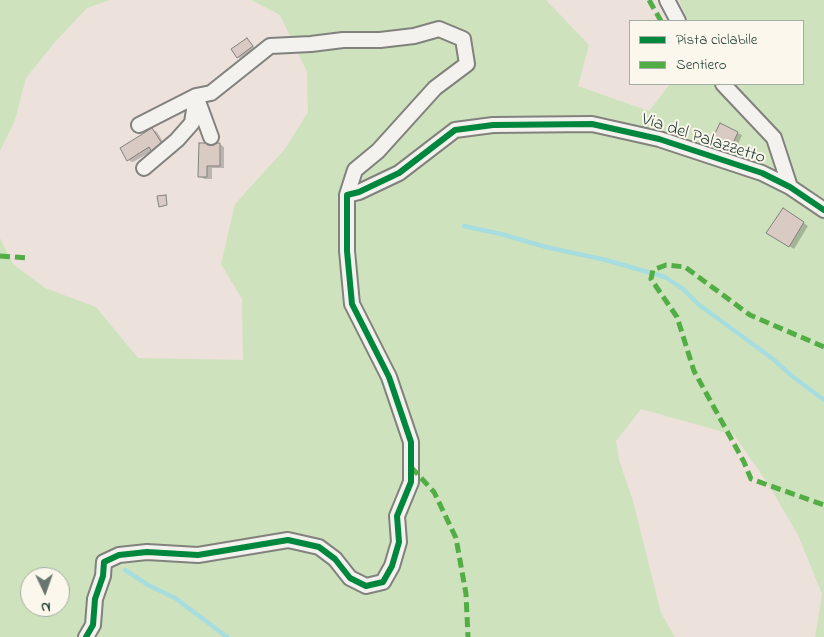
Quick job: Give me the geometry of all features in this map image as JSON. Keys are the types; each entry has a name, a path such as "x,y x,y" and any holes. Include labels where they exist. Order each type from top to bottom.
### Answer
{"street":[{"path":"667,0 677,20"},
{"path":"86,637 93,625 104,562 120,556 147,552 198,555 288,540 319,546 335,559 350,578 366,586 383,582 392,566 399,542 397,516 411,482 411,442 389,377 352,304 347,252 347,195 355,170 378,151 435,88 467,64 463,39 439,29 414,36 380,40 343,40 270,46 211,93 196,96 139,125"},
{"path":"724,85 774,138 790,187"},
{"path":"196,96 211,137"},
{"path":"144,168 177,140 192,123 196,96"},
{"name":"Via del Palazzetto","path":"347,195 359,192 399,173 455,130 493,125 592,124 659,139 762,173 790,187 824,210"}],"green space":[{"path":"0,0 110,0 87,8 54,43 26,78 15,120 0,151"},
{"path":"251,0 546,0 589,45 578,86 649,111 669,85 718,85 770,140 788,192 824,217 824,637 815,637 822,594 798,535 767,482 734,435 641,409 616,441 619,460 633,501 661,613 675,637 0,637 0,238 13,264 45,288 96,307 138,358 243,360 242,299 221,264 235,204 285,149 308,112 307,72 280,15"},
{"path":"679,0 824,0 824,200 794,180 732,85 804,85 804,20 688,20"}],"building":[{"path":"247,38 253,46 237,58 231,49"},
{"path":"720,123 738,132 727,157 708,148"},
{"path":"152,128 163,145 152,152 149,147 127,161 120,148"},
{"path":"199,143 220,143 220,166 207,166 207,177 198,177"},
{"path":"166,195 167,205 159,207 157,196"},
{"path":"783,208 804,222 789,247 766,233"}],"waterway":[{"path":"464,226 606,260 665,277 683,289 698,304 773,359 824,400"},
{"path":"125,570 148,585 175,598 227,637"}],"marked path":[{"path":"649,0 660,20"},
{"path":"0,256 29,258"},
{"path":"824,347 750,315 685,267 666,265 653,270 651,279 677,317 694,371 744,462 751,479 824,505"},
{"path":"411,467 434,492 456,538 466,594 468,637"}],"cycle path":[{"path":"86,637 93,625 95,599 103,576 104,562 119,555 147,552 198,555 288,540 319,547 335,559 350,578 366,586 383,582 392,566 399,542 397,516 411,482 411,442 389,377 352,304 347,251 347,195 359,192 399,173 455,130 493,125 592,124 659,139 762,173 790,187 824,210"}]}
